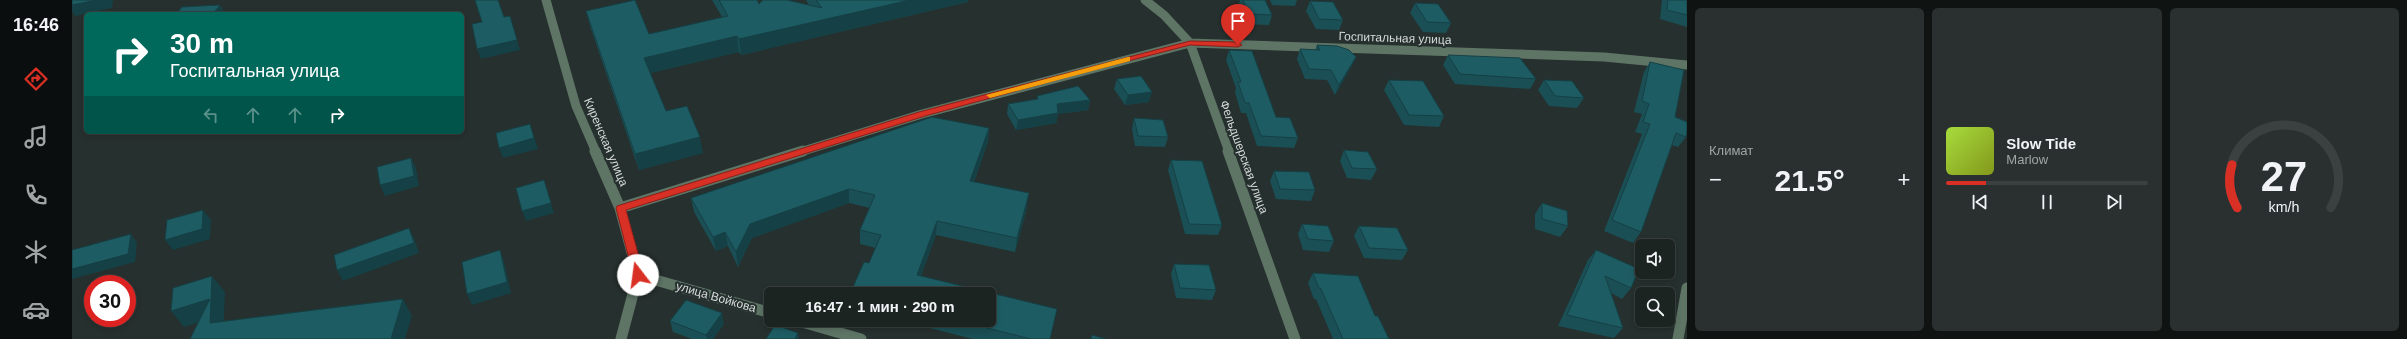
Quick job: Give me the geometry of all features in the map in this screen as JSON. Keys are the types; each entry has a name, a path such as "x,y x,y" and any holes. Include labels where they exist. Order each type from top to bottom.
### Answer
{"street":[{"name":"Киренская улица","path":"546,0 576,106 620,208 638,275 621,339"},
{"name":"Фельдшерская улица","path":"1145,0 1164,15 1190,43 1295,339"},
{"name":"Госпитальная улица","path":"620,208 922,114 1190,43 1604,57 1687,65"},
{"name":"улица Войкова","path":"638,275 764,311"},
{"path":"1678,339 1687,288"},
{"path":"819,327 861,339"}],"building":[{"path":"72,0 97,0 72,5"},
{"path":"475,0 498,0 504,17 510,16 517,40 477,49 472,24 482,22"},
{"path":"635,0 649,34 728,16 719,0 757,0 759,4 763,0 787,0 822,8 816,0 910,0 739,39 737,36 644,58 666,111 687,106 700,137 635,154 586,11"},
{"path":"1243,0 1265,0 1272,15 1248,14"},
{"path":"1668,0 1687,0 1687,15 1667,10"},
{"path":"1310,1 1333,2 1343,20 1319,19"},
{"path":"1415,3 1438,4 1451,23 1427,22"},
{"path":"220,5 215,12 178,12 182,7"},
{"path":"1317,45 1337,46 1349,50 1356,57 1339,85 1331,70 1309,69 1300,49 1320,50"},
{"path":"1229,50 1252,51 1276,117 1290,118 1298,138 1261,136 1249,103 1245,103 1238,82 1241,82"},
{"path":"1448,55 1520,58 1536,79 1460,74"},
{"path":"1650,62 1684,70 1675,117 1687,122 1687,131 1686,137 1676,133 1641,232 1612,220 1650,124 1643,122 1649,104 1642,101"},
{"path":"1141,76 1152,92 1128,95 1117,79"},
{"path":"1389,80 1423,81 1444,116 1409,115"},
{"path":"1544,80 1572,81 1584,98 1555,96"},
{"path":"1078,86 1090,100 1057,104 1058,113 1018,120 1008,104 1038,99 1037,96"},
{"path":"932,117 989,128 970,181 1029,193 1017,238 937,221 917,275 966,287 853,287 864,262 869,263 881,235 860,230 875,195 849,189 750,224 736,252 725,232 713,237 691,198"},
{"path":"1134,118 1163,120 1168,137 1138,136"},
{"path":"530,124 534,138 499,148 496,133"},
{"path":"1344,150 1368,152 1377,169 1352,168"},
{"path":"411,158 414,176 380,185 377,167"},
{"path":"1171,160 1202,161 1222,225 1189,224"},
{"path":"1274,171 1309,172 1315,190 1280,189"},
{"path":"544,180 551,203 522,211 516,188"},
{"path":"1542,203 1567,211 1568,226 1542,219"},
{"path":"203,210 202,229 165,240 167,220"},
{"path":"1302,224 1328,226 1334,241 1308,239"},
{"path":"1359,226 1397,228 1408,250 1369,248"},
{"path":"409,228 414,243 337,270 334,255"},
{"path":"131,234 128,254 72,269 72,250"},
{"path":"500,250 507,282 467,294 462,262"},
{"path":"1596,250 1635,267 1635,278 1631,288 1605,276 1623,328 1567,315"},
{"path":"1174,264 1209,265 1216,290 1180,288"},
{"path":"1313,273 1358,276 1375,316 1378,316 1389,339 1343,339"},
{"path":"212,276 210,323 403,299 391,339 190,339 210,299 171,311 173,288"},
{"path":"996,294 1057,309 1050,339 1031,339 983,327 996,327"},
{"path":"686,300 722,313 706,335 670,321"},
{"path":"774,327 781,327 798,333 795,339 766,339"},
{"path":"1092,335 1106,339 1091,339"}],"slow traffic":[{"path":"990,95 1128,59"}],"route":[{"path":"638,275 620,208 922,114 1071,73 1190,43 1238,45"}]}
